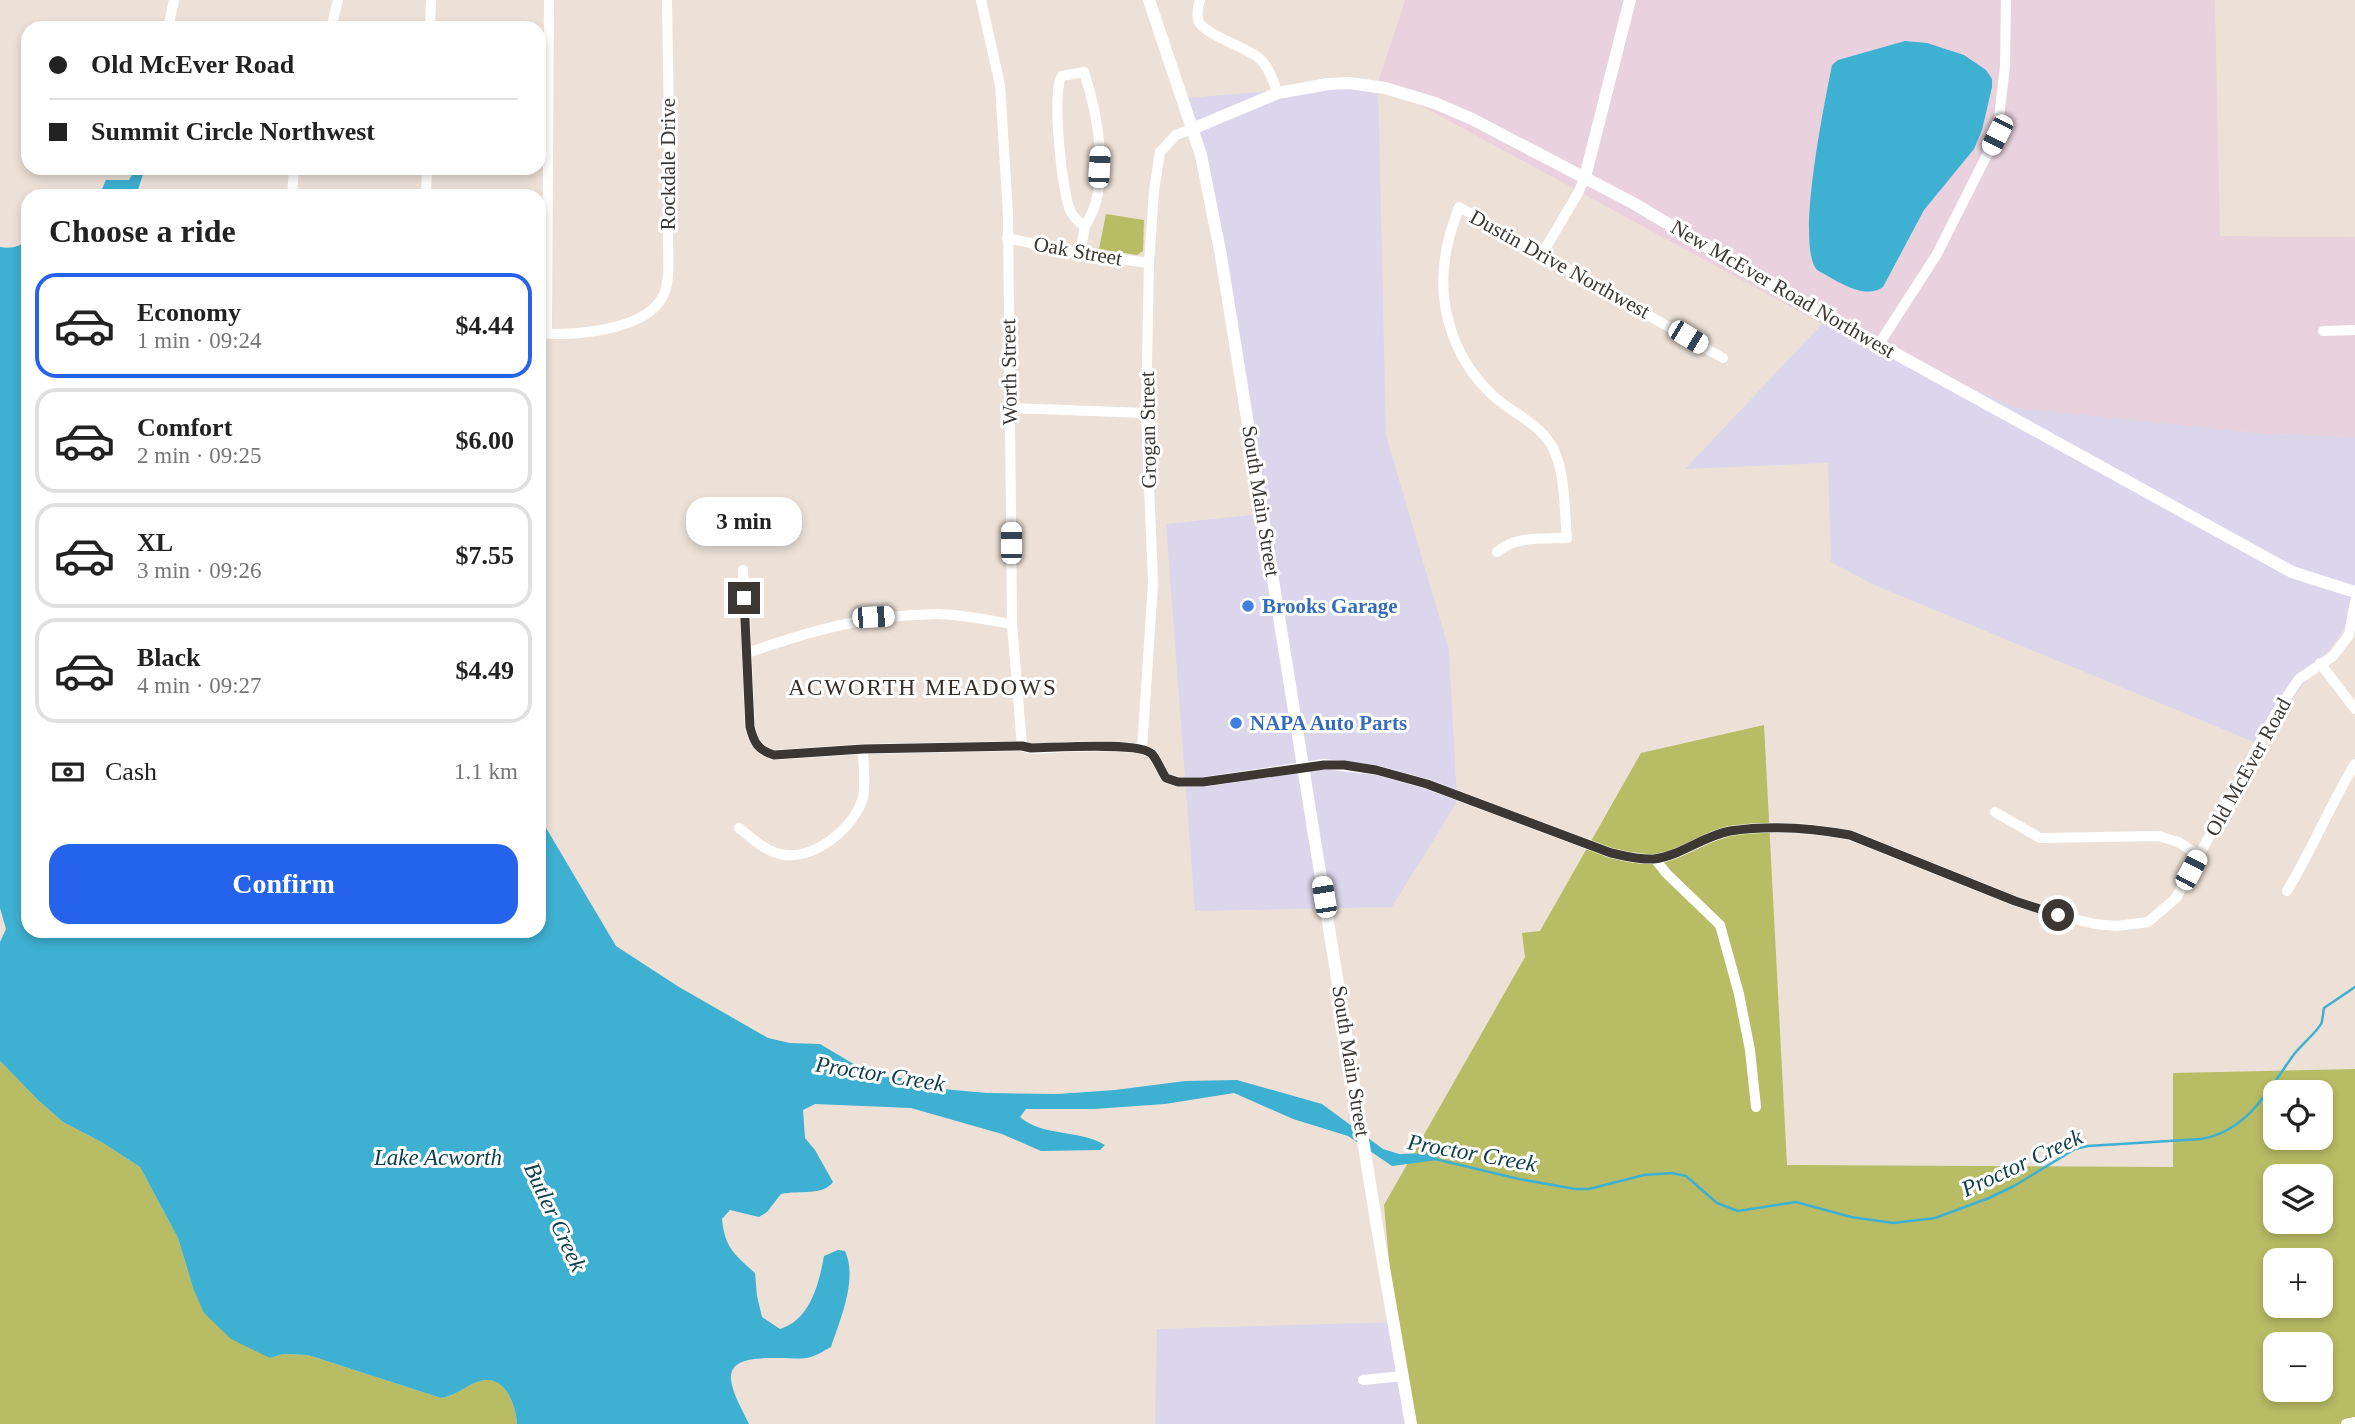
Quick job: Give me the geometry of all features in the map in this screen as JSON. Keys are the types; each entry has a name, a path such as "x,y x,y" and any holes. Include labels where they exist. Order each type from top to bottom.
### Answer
{"street":[{"path":"170,21 174,0"},
{"path":"333,21 338,0"},
{"path":"430,0 430,21"},
{"path":"546,166 549,0"},
{"name":"Rockdale Drive","path":"546,333 575,333 626,324 653,310 663,297 666,282 669,157 667,0"},
{"name":"Worth Street","path":"981,0 1000,85 1008,214 1012,624 1022,746"},
{"name":"South Main Street","path":"1149,0 1200,155 1221,256 1410,1424"},
{"path":"1200,0 1197,11 1199,21 1205,29 1261,60 1278,93"},
{"path":"1542,254 1585,177 1630,0"},
{"path":"1879,344 1937,254 1997,135 2005,66 2006,0"},
{"path":"1080,254 1085,226 1096,202 1100,146 1095,104 1084,72 1062,76 1056,88 1056,99 1058,135 1068,202 1075,218 1085,226"},
{"name":"New McEver Road Northwest","path":"1192,129 1278,93 1307,87 1349,83 1385,88 1434,103 1472,119 1633,203 1762,280 2292,572 2355,592"},
{"name":"Grogan Street","path":"1142,749 1153,583 1146,413 1149,263 1157,159 1170,140 1192,129"},
{"name":"Dustin Drive Northwest","path":"1497,552 1507,544 1522,539 1567,538 1562,482 1553,449 1545,437 1536,426 1483,385 1466,362 1452,335 1445,304 1443,272 1446,251 1459,207 1723,358"},
{"name":"Oak Street","path":"1007,238 1080,254 1149,263"},
{"path":"2323,331 2355,330"},
{"path":"1010,408 1146,413"},
{"path":"743,570 750,727 754,741 761,751 774,755 863,749 1022,746 1109,746 1142,749"},
{"name":"Old McEver Road","path":"1142,749 1152,754 1164,776 1178,782 1203,782 1304,766 1344,765 1376,770 1427,784 1611,853 1635,859 1667,856 1708,836 1732,831 1764,828 1831,831 1850,835 2015,901 2083,921 2117,926 2148,922 2176,898 2277,710 2299,679 2333,656 2349,635 2355,601"},
{"path":"747,653 812,630 873,617 939,614 1012,624"},
{"path":"2320,663 2355,709"},
{"path":"739,828 765,849 787,855 813,849 835,838 855,817 863,795 863,749"},
{"path":"2287,891 2314,846 2335,796 2355,764"},
{"path":"1995,812 2040,838 2159,836 2178,842 2199,855"},
{"path":"1655,859 1720,925 1739,994 1750,1049 1756,1107"},
{"path":"1363,1380 1402,1376"},
{"path":"2346,1424 2355,1422"}],"shaded area":[{"path":"1405,0 2215,0 2220,236 2355,237 2355,437 2268,434 2017,408 1822,324 1378,82"},
{"path":"1378,82 1386,435 1449,650 1457,802 1392,907 1195,911 1166,524 1261,514 1186,98"},
{"path":"1822,324 2017,408 2268,434 2355,437 2355,615 2259,744 1872,584 1831,562 1828,463 1685,469"},
{"path":"1395,1322 1410,1424 1155,1424 1157,1329"}],"green space":[{"path":"1106,214 1144,220 1143,251 1137,255 1099,249"},
{"path":"1764,725 1787,1165 2173,1167 2173,1073 2355,1069 2355,1424 1410,1424 1397,1350 1384,1205 1525,957 1522,933 1540,931 1641,753"},
{"path":"0,1061 63,1122 140,1167 178,1238 193,1288 270,1358 283,1354 308,1355 441,1398 477,1382 494,1382 507,1392 511,1399 517,1424 0,1424"}],"water":[{"path":"1905,41 1927,43 1964,55 1986,70 1992,79 1992,87 1982,130 1974,149 1924,210 1883,287 1867,292 1840,283 1817,270 1811,255 1809,232 1814,172 1832,65 1838,60"},
{"path":"132,175 143,175 138,189 102,189 106,180 129,180"},
{"name":"Lake Acworth","path":"21,244 21,938 546,938 546,828 616,946 679,987 768,1038 790,1043 820,1044 874,1076 901,1078 932,1088 987,1093 1058,1094 1185,1081 1237,1080 1322,1104 1383,1149 1399,1154 1436,1153 1438,1160 1392,1166 1348,1136 1293,1119 1234,1093 1165,1104 1094,1109 1026,1109 1020,1117 1039,1128 1095,1140 1105,1145 1100,1150 1041,1151 1002,1134 911,1108 815,1104 803,1110 805,1138 833,1182 817,1191 781,1194 767,1212 759,1217 730,1210 722,1219 723,1229 732,1250 755,1273 762,1317 780,1329 799,1318 806,1309 816,1289 824,1256 838,1250 845,1251 850,1274 849,1287 831,1347 811,1357 750,1360 733,1369 733,1390 749,1424 517,1424 511,1399 501,1386 494,1382 477,1382 441,1398 308,1355 283,1354 270,1358 231,1339 204,1313 193,1288 178,1238 140,1167 63,1122 0,1061 0,942 6,929 0,908 0,247"}],"waterway":[{"name":"Proctor Creek","path":"1435,1159 1575,1189 1589,1189 1644,1175 1672,1173 1686,1176 1717,1203 1738,1211 1796,1202 1851,1217 1893,1223 1935,1218 2014,1186 2075,1149 2201,1139 2231,1128 2254,1108 2295,1053 2319,1028 2324,1008 2355,987"}],"place":[{"name":"Brooks Garage","path":"1248,606"},
{"name":"NAPA Auto Parts","path":"1236,723"}],"district":[{"name":"ACWORTH MEADOWS","path":"923,687"}],"route":[{"path":"744,598 750,727 754,741 761,751 774,755 863,749 1125,747 1142,749 1152,754 1166,778 1178,782 1203,782 1304,766 1344,765 1376,770 1427,784 1611,853 1635,859 1667,856 1708,836 1732,831 1764,828 1831,831 1850,835 2015,901 2058,915"}],"water label":[{"name":"Butler Creek","path":"555,1217"}]}
